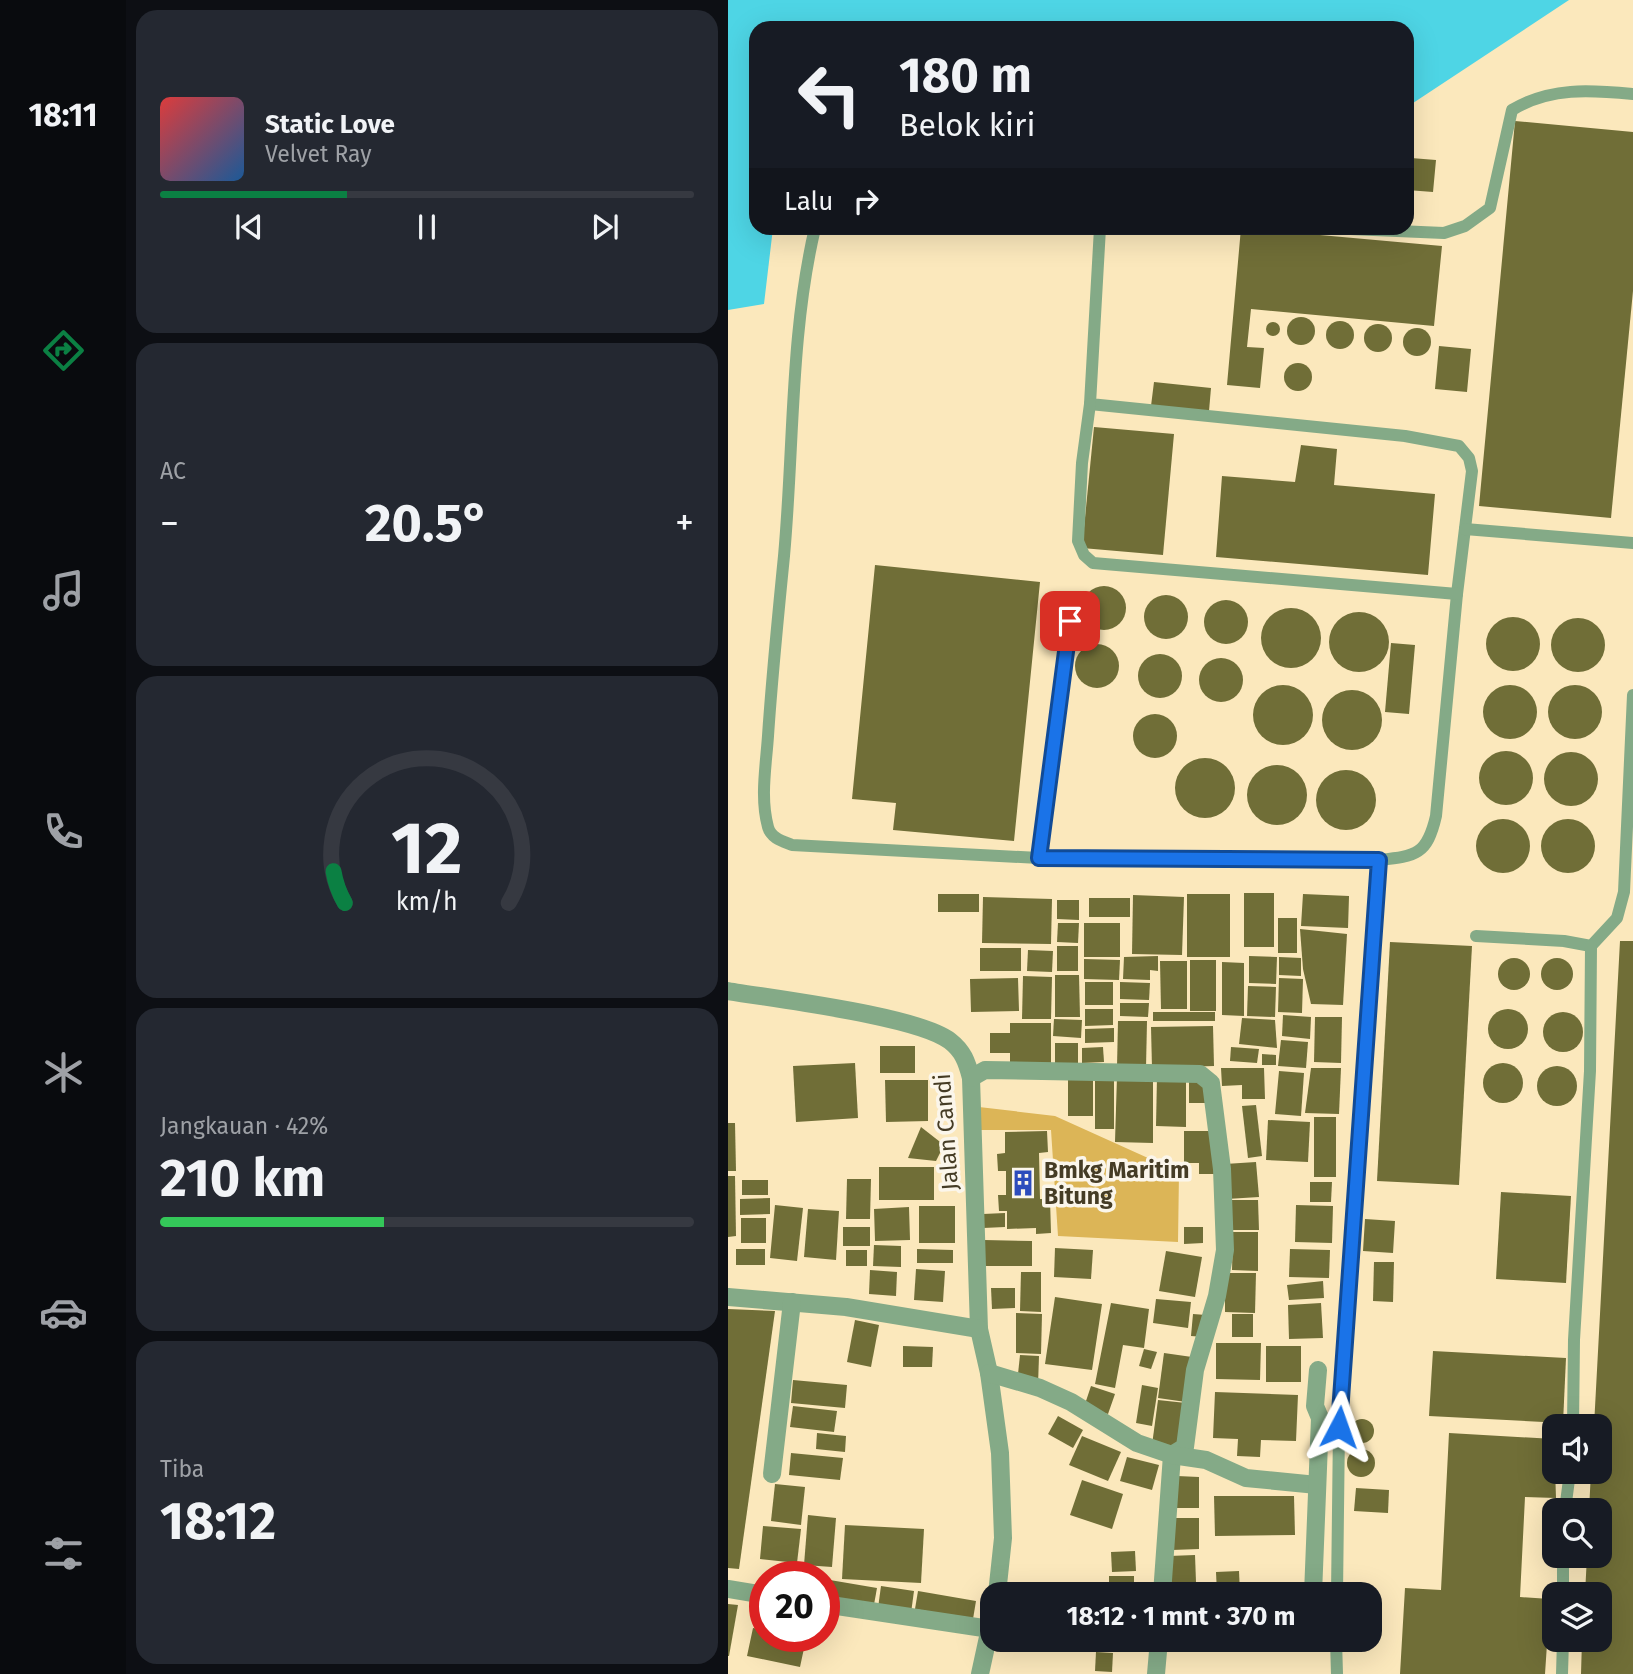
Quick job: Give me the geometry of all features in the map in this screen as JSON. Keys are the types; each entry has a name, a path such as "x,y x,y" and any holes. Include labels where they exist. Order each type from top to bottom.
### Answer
{"street":[{"name":"Jalan Candi","path":"728,991 907,1023 937,1033 965,1057 971,1078 979,1329 989,1373 1000,1453 1003,1538 998,1582"},
{"path":"971,1078 985,1070 1200,1074 1209,1078 1220,1157 1225,1250 1217,1296 1191,1392 1185,1447 1172,1455"},
{"path":"728,1297 928,1318 979,1329"},
{"path":"772,1474 792,1302"},
{"path":"1313,1582 1320,1418 1315,1406 1318,1370"},
{"path":"989,1373 1050,1393 1093,1415 1137,1443 1172,1455 1206,1460 1246,1478 1317,1485"},
{"path":"1163,1582 1172,1455"},
{"path":"728,1590 749,1593"},
{"path":"840,1606 980,1623"},
{"path":"980,1674 985,1652"},
{"path":"1156,1674 1157,1652"}],"lane":[{"path":"1414,232 1444,233 1465,226 1490,208 1512,110 1526,101 1572,90 1633,94"},
{"path":"813,235 806,267 798,338 784,554 772,675 765,774 765,809 769,831 777,839 792,845 1039,858 1379,860 1412,856 1432,836 1437,816 1457,594 1472,471 1469,457 1459,446 1405,436 1090,404"},
{"path":"1100,235 1090,404 1082,463 1078,541 1084,555 1093,563 1457,594"},
{"path":"1465,529 1633,543"},
{"path":"1039,858 1073,598"},
{"path":"1573,1414 1574,1340 1590,1071 1591,946 1617,918 1624,892 1633,695"},
{"path":"1337,1582 1339,1427 1379,860"},
{"path":"1476,936 1564,941 1591,946"},
{"path":"1336,1652 1337,1674"},
{"path":"1562,1674 1563,1652"}],"shaded area":[{"path":"979,1107 1055,1116 1179,1172 1178,1242 1058,1236 1051,1130 978,1130"}],"water":[{"path":"728,0 1569,0 1414,102 1414,21 749,21 749,235 772,235 764,304 728,310"}],"building":[{"path":"1515,121 1633,132 1633,291 1611,518 1479,506"},
{"path":"1414,158 1436,160 1433,192 1414,191"},
{"path":"1240,235 1319,235 1442,246 1434,326 1251,309 1247,347 1264,348 1260,388 1227,385"},
{"path":"1301,317 1311,321 1315,331 1311,341 1301,345 1291,341 1287,331 1291,321"},
{"path":"1340,321 1350,325 1354,335 1350,345 1340,349 1330,345 1326,335 1330,325"},
{"path":"1270,322 1276,322 1280,329 1276,336 1270,336 1266,332 1266,326"},
{"path":"1378,324 1388,328 1392,338 1388,348 1378,352 1368,348 1364,338 1368,328"},
{"path":"1417,328 1427,332 1431,342 1427,352 1417,356 1407,352 1403,342 1407,332"},
{"path":"1439,346 1471,349 1467,392 1435,389"},
{"path":"1298,363 1308,367 1312,377 1308,387 1298,391 1288,387 1284,377 1288,367"},
{"path":"1154,382 1211,388 1209,411 1151,406"},
{"path":"1094,427 1174,434 1163,555 1082,548"},
{"path":"1301,445 1337,449 1334,485 1435,494 1428,575 1216,557 1222,476 1295,482"},
{"path":"875,565 1040,582 1014,841 893,830 896,803 852,799"},
{"path":"1104,586 1113,587 1120,592 1125,599 1125,617 1120,624 1113,629 1104,630 1095,629 1088,624 1083,617 1082,608 1083,599 1088,592 1095,587"},
{"path":"1166,595 1175,596 1182,601 1187,608 1187,626 1182,633 1175,638 1166,639 1157,638 1150,633 1145,626 1144,617 1145,608 1150,601 1157,596"},
{"path":"1226,600 1235,601 1242,606 1247,613 1247,631 1242,638 1235,643 1226,644 1217,643 1210,638 1205,631 1204,622 1205,613 1210,606 1217,601"},
{"path":"1285,608 1297,608 1316,621 1321,638 1319,650 1308,663 1297,668 1285,668 1266,655 1261,644 1261,632 1274,613"},
{"path":"1353,612 1365,612 1384,625 1389,642 1387,654 1376,667 1365,672 1353,672 1334,659 1329,648 1329,636 1342,617"},
{"path":"1513,617 1532,625 1540,644 1532,663 1513,671 1494,663 1486,644 1494,625"},
{"path":"1578,618 1597,626 1605,645 1597,664 1578,672 1559,664 1551,645 1559,626"},
{"path":"1391,643 1415,645 1409,714 1385,712"},
{"path":"1097,644 1106,645 1113,650 1118,657 1118,675 1113,682 1106,687 1097,688 1088,687 1081,682 1076,675 1075,666 1076,657 1081,650 1088,645"},
{"path":"1160,654 1169,655 1176,660 1181,667 1181,685 1176,692 1169,697 1160,698 1151,697 1144,692 1139,685 1138,676 1139,667 1144,660 1151,655"},
{"path":"1221,658 1230,659 1237,664 1242,671 1242,689 1237,696 1230,701 1221,702 1212,701 1205,696 1200,689 1199,680 1200,671 1205,664 1212,659"},
{"path":"1277,685 1289,685 1308,698 1313,715 1311,727 1300,740 1289,745 1277,745 1258,732 1253,721 1253,709 1266,690"},
{"path":"1510,685 1529,693 1537,712 1529,731 1510,739 1491,731 1483,712 1491,693"},
{"path":"1575,685 1594,693 1602,712 1594,731 1575,739 1556,731 1548,712 1556,693"},
{"path":"1346,690 1358,690 1377,703 1382,720 1380,732 1369,745 1358,750 1346,750 1327,737 1322,726 1322,714 1335,695"},
{"path":"1155,714 1164,715 1171,720 1176,727 1176,745 1171,752 1164,757 1155,758 1146,757 1139,752 1134,745 1133,736 1134,727 1139,720 1146,715"},
{"path":"1506,751 1525,759 1533,778 1525,797 1506,805 1487,797 1479,778 1487,759"},
{"path":"1571,752 1590,760 1598,779 1590,798 1571,806 1552,798 1544,779 1552,760"},
{"path":"1199,758 1211,758 1230,771 1235,788 1233,800 1222,813 1211,818 1199,818 1180,805 1175,794 1175,782 1188,763"},
{"path":"1271,765 1283,765 1302,778 1307,795 1305,807 1294,820 1283,825 1271,825 1252,812 1247,801 1247,789 1260,770"},
{"path":"1340,770 1352,770 1371,783 1376,800 1374,812 1363,825 1352,830 1340,830 1321,817 1316,806 1316,794 1329,775"},
{"path":"1503,819 1522,827 1530,846 1522,865 1503,873 1484,865 1476,846 1484,827"},
{"path":"1568,819 1587,827 1595,846 1587,865 1568,873 1549,865 1541,846 1549,827"},
{"path":"1244,893 1274,893 1274,947 1244,947"},
{"path":"938,894 979,894 979,912 938,912"},
{"path":"1187,894 1230,894 1230,957 1187,957"},
{"path":"1303,894 1349,896 1348,928 1301,926"},
{"path":"1133,895 1184,897 1182,955 1132,954"},
{"path":"983,897 1052,899 1051,944 982,943"},
{"path":"1089,898 1130,898 1130,917 1089,917"},
{"path":"1057,900 1079,900 1079,920 1057,919"},
{"path":"1278,918 1297,918 1297,953 1278,953"},
{"path":"1058,923 1079,923 1078,943 1057,942"},
{"path":"1084,923 1120,923 1120,957 1084,957"},
{"path":"1300,929 1347,934 1343,1005 1311,1004 1303,969"},
{"path":"1620,941 1633,941 1633,1674 1581,1674 1582,1652 1612,1652 1612,1582 1586,1582 1586,1568 1612,1568 1612,1498 1590,1498 1590,1484 1612,1484 1612,1414 1595,1414"},
{"path":"1390,942 1472,946 1459,1185 1377,1181"},
{"path":"1057,946 1078,946 1078,971 1057,971"},
{"path":"980,948 1021,948 1021,971 980,971"},
{"path":"1028,950 1053,951 1052,972 1027,971"},
{"path":"1158,956 1158,971 1150,970 1150,980 1123,979 1124,957"},
{"path":"1249,956 1277,957 1276,984 1249,983"},
{"path":"1279,957 1301,958 1301,976 1279,975"},
{"path":"1514,958 1525,963 1530,974 1525,985 1514,990 1503,985 1498,974 1503,963"},
{"path":"1557,958 1568,963 1573,974 1568,985 1557,990 1546,985 1541,974 1546,963"},
{"path":"1084,959 1120,960 1119,980 1084,979"},
{"path":"1190,960 1216,960 1216,1011 1190,1011"},
{"path":"1160,961 1187,961 1187,1009 1161,1009"},
{"path":"1222,962 1244,963 1244,1016 1222,1015"},
{"path":"1055,975 1079,975 1080,1017 1055,1017"},
{"path":"1023,976 1052,977 1051,1019 1022,1019"},
{"path":"1018,978 1019,1011 971,1012 970,979"},
{"path":"1279,978 1303,979 1302,1013 1278,1012"},
{"path":"1085,982 1113,982 1113,1005 1085,1005"},
{"path":"1120,982 1150,983 1149,1000 1120,999"},
{"path":"1248,986 1276,987 1275,1017 1247,1016"},
{"path":"1120,1003 1149,1003 1148,1017 1120,1016"},
{"path":"1085,1009 1113,1009 1113,1025 1085,1026"},
{"path":"1508,1009 1516,1010 1522,1015 1527,1021 1527,1037 1522,1043 1516,1048 1508,1049 1500,1048 1494,1043 1489,1037 1488,1029 1489,1021 1494,1015 1500,1010"},
{"path":"1153,1012 1215,1012 1215,1021 1153,1021"},
{"path":"1563,1012 1571,1013 1577,1018 1582,1024 1582,1040 1577,1046 1571,1051 1563,1052 1555,1051 1549,1046 1544,1040 1543,1032 1544,1024 1549,1018 1555,1013"},
{"path":"1283,1015 1311,1017 1310,1039 1282,1036"},
{"path":"1315,1017 1342,1017 1341,1063 1314,1062"},
{"path":"1242,1018 1275,1020 1277,1048 1239,1044"},
{"path":"1054,1019 1082,1020 1081,1038 1053,1036"},
{"path":"1118,1021 1147,1021 1146,1068 1117,1067"},
{"path":"1010,1023 1051,1023 1051,1065 1010,1065 1010,1053 990,1053 990,1033 1010,1033"},
{"path":"1213,1026 1214,1066 1152,1068 1151,1027"},
{"path":"1114,1028 1114,1042 1085,1043 1085,1029"},
{"path":"1281,1040 1308,1042 1306,1068 1278,1066"},
{"path":"1055,1043 1078,1043 1078,1064 1055,1064"},
{"path":"880,1046 915,1046 915,1073 880,1073"},
{"path":"1103,1047 1104,1062 1082,1063 1082,1048"},
{"path":"1231,1047 1259,1049 1257,1063 1230,1061"},
{"path":"1262,1054 1276,1055 1276,1065 1262,1065"},
{"path":"855,1063 858,1118 796,1122 793,1066"},
{"path":"1503,1063 1511,1064 1517,1069 1522,1075 1522,1091 1517,1097 1511,1102 1503,1103 1495,1102 1489,1097 1484,1091 1483,1083 1484,1075 1489,1069 1495,1064"},
{"path":"1557,1066 1565,1067 1571,1072 1576,1078 1576,1094 1571,1100 1565,1105 1557,1106 1549,1105 1543,1100 1538,1094 1537,1086 1538,1078 1543,1072 1549,1067"},
{"path":"1221,1068 1264,1068 1265,1099 1242,1099 1242,1085 1222,1086"},
{"path":"1311,1068 1341,1068 1339,1114 1305,1113"},
{"path":"1279,1071 1304,1073 1301,1116 1275,1114"},
{"path":"1068,1076 1093,1076 1093,1116 1068,1116"},
{"path":"1095,1076 1114,1076 1114,1129 1095,1129"},
{"path":"1117,1076 1153,1076 1153,1143 1115,1142"},
{"path":"1157,1077 1186,1077 1186,1127 1156,1126"},
{"path":"1189,1078 1206,1078 1206,1103 1189,1103"},
{"path":"885,1080 928,1080 928,1121 886,1122"},
{"path":"1256,1105 1262,1156 1248,1158 1242,1106"},
{"path":"1314,1117 1336,1117 1336,1177 1314,1177"},
{"path":"1268,1120 1310,1122 1308,1162 1266,1160"},
{"path":"728,1123 735,1123 736,1171 728,1171"},
{"path":"921,1127 944,1145 936,1161 908,1158"},
{"name":"Bmkg Maritim Bitung","path":"1047,1131 1048,1152 1039,1153 1040,1199 1050,1199 1051,1233 1036,1234 1036,1228 1007,1229 1007,1211 999,1211 998,1195 1006,1195 1006,1171 998,1171 997,1154 1005,1153 1005,1132"},
{"path":"1184,1131 1218,1131 1218,1174 1199,1174 1199,1163 1184,1163"},
{"path":"1256,1162 1259,1197 1227,1199 1225,1164"},
{"path":"879,1167 934,1167 934,1200 879,1200"},
{"path":"728,1176 735,1176 736,1236 728,1237"},
{"path":"847,1179 871,1179 870,1219 846,1219"},
{"path":"742,1180 768,1180 768,1195 742,1195"},
{"path":"1310,1182 1332,1182 1331,1202 1310,1202"},
{"path":"1501,1192 1571,1196 1566,1283 1496,1279"},
{"path":"770,1198 770,1214 740,1215 740,1199"},
{"path":"1226,1200 1258,1200 1259,1230 1227,1230"},
{"path":"775,1205 803,1208 797,1261 770,1258"},
{"path":"1296,1205 1333,1206 1332,1243 1295,1242"},
{"path":"919,1206 955,1206 955,1243 919,1243"},
{"path":"909,1207 910,1240 875,1241 874,1209"},
{"path":"808,1209 839,1211 836,1260 804,1257"},
{"path":"1005,1213 1005,1227 983,1228 983,1214"},
{"path":"741,1218 766,1218 766,1243 741,1243"},
{"path":"1365,1219 1395,1221 1393,1253 1363,1251"},
{"path":"843,1227 870,1227 870,1246 843,1246"},
{"path":"1184,1227 1203,1227 1203,1243 1184,1244"},
{"path":"1233,1232 1258,1232 1258,1271 1232,1270"},
{"path":"984,1240 1032,1241 1032,1266 983,1266"},
{"path":"874,1245 901,1246 901,1267 873,1266"},
{"path":"1055,1248 1093,1250 1091,1279 1054,1277"},
{"path":"736,1249 765,1249 765,1265 736,1265"},
{"path":"917,1249 953,1250 953,1263 917,1263"},
{"path":"1290,1249 1330,1250 1329,1278 1289,1277"},
{"path":"846,1250 867,1250 867,1266 846,1266"},
{"path":"1166,1251 1202,1257 1195,1297 1159,1291"},
{"path":"1374,1262 1394,1262 1393,1302 1373,1301"},
{"path":"916,1269 945,1271 943,1302 914,1300"},
{"path":"870,1270 897,1272 896,1296 869,1294"},
{"path":"1021,1272 1041,1272 1041,1312 1020,1311"},
{"path":"1225,1273 1256,1273 1255,1313 1225,1312"},
{"path":"1323,1281 1324,1298 1289,1300 1287,1285"},
{"path":"991,1288 1015,1288 1015,1308 992,1309"},
{"path":"1055,1297 1102,1304 1092,1370 1045,1364"},
{"path":"1156,1299 1191,1302 1188,1328 1153,1323"},
{"path":"1111,1303 1149,1309 1144,1348 1123,1345 1115,1388 1095,1384"},
{"path":"1321,1303 1323,1338 1289,1339 1288,1305"},
{"path":"728,1309 775,1311 739,1569 728,1568"},
{"path":"1016,1313 1042,1314 1041,1354 1016,1353"},
{"path":"1193,1314 1206,1315 1204,1337 1191,1336"},
{"path":"1232,1314 1253,1314 1253,1337 1232,1337"},
{"path":"855,1320 879,1325 871,1367 847,1362"},
{"path":"1216,1343 1261,1343 1260,1380 1216,1379"},
{"path":"903,1346 933,1347 932,1367 903,1367"},
{"path":"1266,1346 1301,1346 1301,1382 1266,1382"},
{"path":"1144,1349 1157,1352 1151,1369 1139,1366"},
{"path":"1433,1351 1566,1358 1563,1414 1542,1414 1542,1422 1429,1416"},
{"path":"1164,1353 1192,1357 1186,1402 1158,1398"},
{"path":"1020,1355 1039,1356 1038,1385 1018,1374"},
{"path":"793,1380 847,1385 845,1408 791,1403"},
{"path":"1142,1385 1158,1388 1152,1426 1136,1423"},
{"path":"1091,1386 1115,1394 1108,1414 1084,1407"},
{"path":"1215,1392 1298,1395 1296,1441 1261,1440 1260,1457 1237,1456 1238,1439 1213,1438"},
{"path":"1158,1400 1186,1403 1180,1448 1152,1445"},
{"path":"793,1406 837,1411 834,1432 790,1427"},
{"path":"1058,1416 1083,1430 1073,1448 1048,1434"},
{"path":"1362,1419 1373,1426 1374,1431 1367,1442 1362,1443 1351,1436 1350,1431 1357,1420"},
{"path":"817,1433 846,1436 845,1452 816,1449"},
{"path":"1449,1433 1542,1438 1542,1484 1556,1484 1556,1498 1525,1497 1520,1597 1542,1598 1542,1652 1546,1652 1545,1674 1400,1674 1405,1588 1441,1590"},
{"path":"1082,1436 1121,1452 1108,1481 1069,1465"},
{"path":"1361,1449 1371,1453 1375,1463 1371,1473 1361,1477 1351,1473 1347,1463 1351,1453"},
{"path":"791,1453 843,1458 840,1480 789,1475"},
{"path":"1127,1457 1159,1465 1152,1490 1120,1481"},
{"path":"1177,1476 1199,1477 1199,1508 1177,1508"},
{"path":"1082,1480 1123,1494 1112,1529 1070,1515"},
{"path":"775,1484 805,1487 801,1525 771,1521"},
{"path":"1356,1488 1389,1490 1388,1513 1354,1511"},
{"path":"1214,1496 1294,1496 1295,1535 1215,1536"},
{"path":"808,1515 836,1518 832,1561 804,1561"},
{"path":"1172,1518 1199,1518 1199,1549 1172,1550"},
{"path":"845,1525 924,1529 921,1583 842,1579"},
{"path":"763,1526 801,1529 797,1561 760,1559"},
{"path":"1135,1551 1136,1571 1112,1572 1111,1552"},
{"path":"1195,1555 1196,1582 1170,1582 1169,1556"},
{"path":"1239,1571 1239,1582 1216,1582 1216,1572"},
{"path":"1109,1576 1134,1576 1134,1582 1109,1582"},
{"path":"840,1582 877,1588 873,1610 840,1604"},
{"path":"881,1586 914,1591 911,1613 878,1608"},
{"path":"918,1591 976,1601 973,1619 915,1609"},
{"path":"728,1604 738,1605 729,1656 728,1656"},
{"path":"749,1647 749,1652 803,1652 800,1667 747,1656"},
{"path":"1096,1652 1113,1653 1112,1672 1095,1671"}],"place":[{"name":"Bmkg Maritim Bitung","path":"1023,1183"}],"route":[{"path":"1070,621 1039,858 1379,860 1339,1427"}]}
